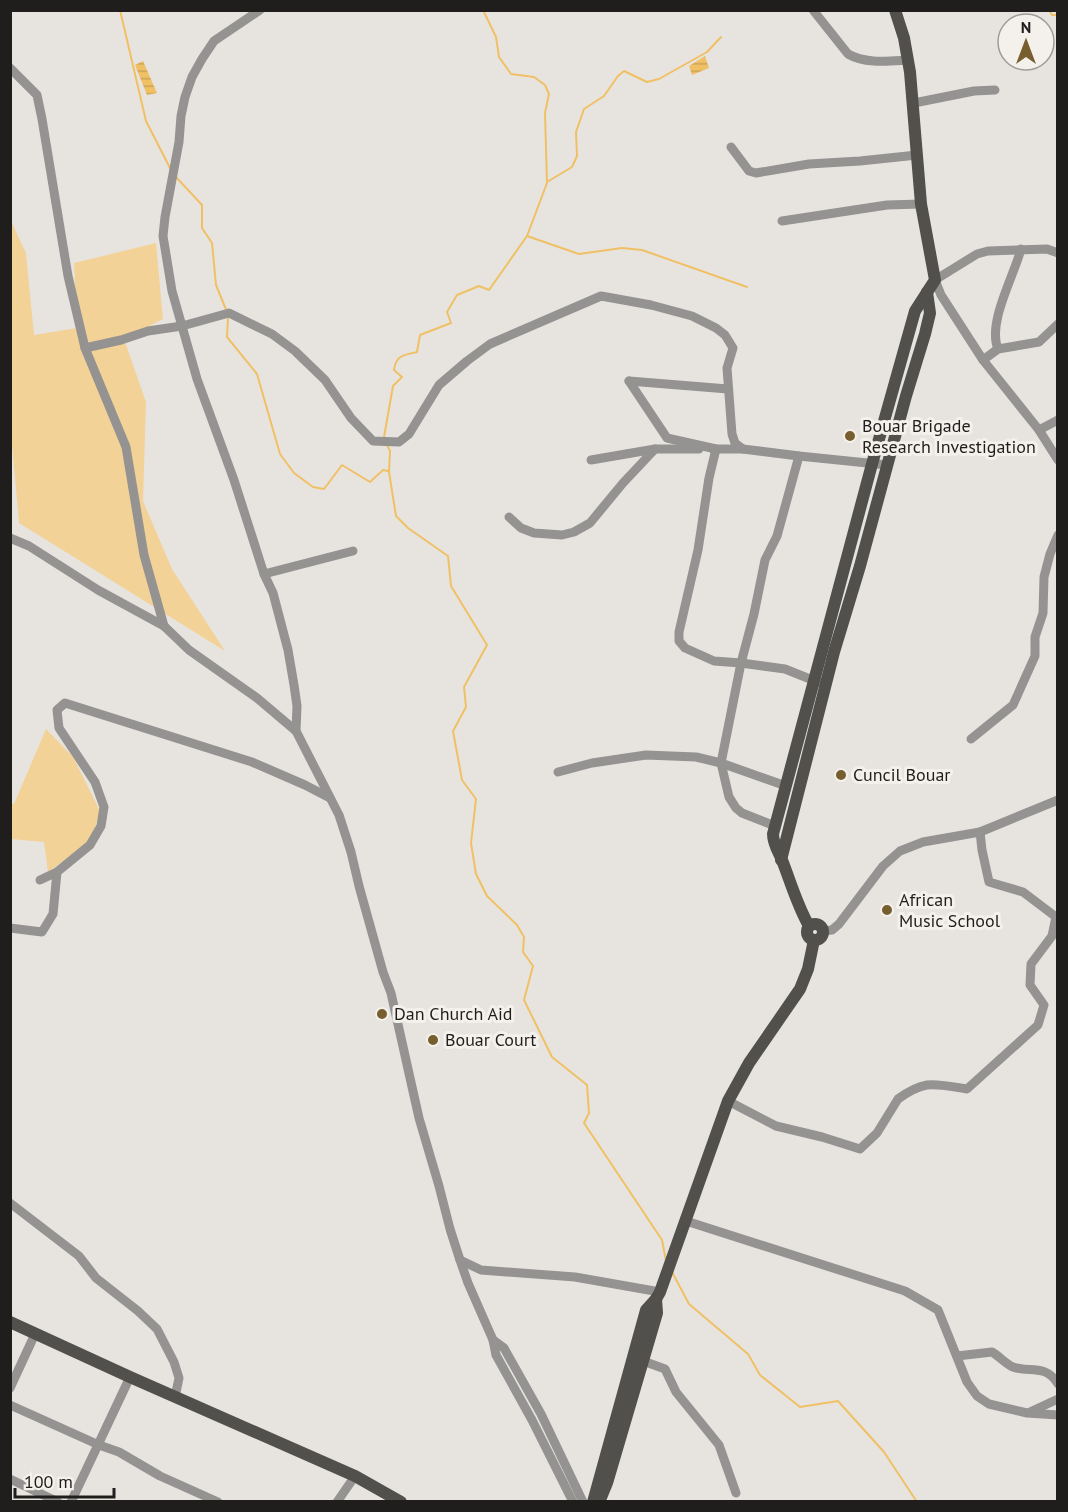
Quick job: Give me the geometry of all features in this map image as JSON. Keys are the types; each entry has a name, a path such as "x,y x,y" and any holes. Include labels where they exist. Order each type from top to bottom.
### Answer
{"main road":[{"path":"819,936 811,939 807,933 809,927 774,843 773,834 915,311 935,280 921,204 914,103 908,60 895,10"},
{"path":"781,860 834,652 919,356 930,313 927,292"},
{"path":"892,392 906,396"},
{"path":"797,748 809,752"},
{"path":"599,1502 607,1483 657,1313 658,1296 728,1101 748,1063 800,989 819,936"},
{"path":"592,1502 646,1310 658,1296"},
{"path":"10,1322 355,1476 401,1502"}],"street":[{"path":"260,10 214,41 192,77 181,116 163,236 172,291 197,379 234,480 264,574 273,593 288,650 297,706 296,730"},
{"path":"813,10 848,54 855,58 870,61 908,60"},
{"path":"10,68 37,95 68,276 85,348 126,447 144,555 164,626"},
{"path":"914,103 974,91 994,90"},
{"path":"731,147 749,171 756,173 809,164 917,155"},
{"path":"782,221 887,205 921,204"},
{"path":"998,350 995,342 996,325 1006,288 1018,262 1021,249"},
{"path":"1058,253 1047,249 988,251 935,280 941,295 983,360 1039,430 1058,460"},
{"path":"85,348 229,313 272,334 296,351 325,380 351,418 373,441 399,442 409,434 439,385 490,344 601,296 651,305 692,316 725,335 733,348 727,368 732,434 735,443 743,448"},
{"path":"983,360 998,350 1039,342 1058,324"},
{"path":"716,449 667,438 629,381 728,389"},
{"path":"1039,430 1058,420"},
{"path":"591,460 655,449 743,448 887,465"},
{"path":"509,517 521,528 534,533 562,535 574,532 590,524 622,483 655,449"},
{"path":"716,449 698,550 678,632 679,641 685,648 714,661 785,669 815,680 825,688"},
{"path":"775,826 742,813 736,808 729,797 721,763 765,560 777,536 799,456"},
{"path":"971,739 1013,705 1035,656 1035,637 1042,613 1044,578 1058,535"},
{"path":"10,538 29,546 98,591 164,626 189,651 257,698 296,730 339,815 351,852 380,961 391,993 419,1118 450,1229 468,1283 493,1340 496,1355 573,1502"},
{"path":"264,574 353,551"},
{"path":"40,880 57,872 90,845 101,826 104,807 95,782 59,728 57,710 65,703 252,762 330,798"},
{"path":"558,772 592,763 646,755 696,757 721,763 786,786"},
{"path":"819,936 839,924 883,866 900,851 923,842 980,832 1058,800"},
{"path":"728,1101 776,1126 860,1149 878,1133 898,1099 917,1087 933,1084 967,1089 1038,1025 1044,1005 1030,985 1031,964 1052,936 1056,917 1023,892 989,882 980,832"},
{"path":"10,928 42,932 53,914 57,872"},
{"path":"10,1203 79,1256 96,1278 157,1329 174,1362 179,1378 175,1397"},
{"path":"686,1221 905,1291 938,1310 967,1382 977,1396 989,1404 1027,1413 1058,1415"},
{"path":"460,1260 481,1270 575,1277 658,1296"},
{"path":"468,1283 481,1270"},
{"path":"10,1388 35,1334"},
{"path":"493,1340 504,1348 536,1404 584,1502"},
{"path":"957,1356 992,1352 1013,1367 1043,1371 1058,1384"},
{"path":"643,1361 665,1369 676,1392 719,1445 736,1493"},
{"path":"71,1502 130,1377"},
{"path":"1027,1413 1058,1399"},
{"path":"10,1405 99,1446 119,1452 160,1476 218,1502"},
{"path":"337,1502 355,1476"},
{"path":"10,1479 58,1502"}],"shaded area":[{"path":"705,56 709,68 692,75 689,66"},
{"path":"143,61 157,93 147,95 135,65"},
{"path":"10,219 26,253 34,335 77,328 74,263 156,243 163,319 124,339 146,402 143,501 172,569 225,651 19,523 10,421"},
{"path":"46,729 73,757 100,811 91,841 48,872 44,842 11,839 10,803 14,804"}],"waterway":[{"path":"120,10 146,121 171,170"},
{"path":"385,439 393,386 402,377 394,370 397,361 405,355 417,352 420,335 451,323 447,312 457,295 479,286 489,290 527,236 547,183 545,113 549,94 545,85 534,77 511,74 499,57 496,37 483,10"},
{"path":"1049,10 1052,15 1058,15"},
{"path":"547,182 572,167 577,156 576,132 584,109 604,96 618,76 624,71 647,82 659,79 707,52 721,37"},
{"path":"176,177 202,205 202,228 212,243 216,285 227,312"},
{"path":"527,236 579,254 622,248 642,250 747,287"},
{"path":"228,317 227,337 257,374 280,454 294,473 313,487 324,489 342,465 370,482 383,470 388,471"},
{"path":"387,445 390,451 389,472 396,516 408,528 448,556 451,586 487,645 464,687 466,707 453,731 462,780 476,799 471,843 476,874 487,896 517,925 524,937 523,952 533,966 524,1000 552,1057 587,1085 589,1113 584,1123 662,1240 666,1261"},
{"path":"672,1272 689,1304 748,1354 760,1375 800,1407 838,1401 884,1452 917,1502"}],"place":[{"name":"Bouar Brigade Research Investigation","path":"850,436"},
{"name":"Cuncil Bouar","path":"841,775"},
{"name":"African Music School","path":"887,910"},
{"name":"Dan Church Aid","path":"382,1014"},
{"name":"Bouar Court","path":"433,1040"}]}
